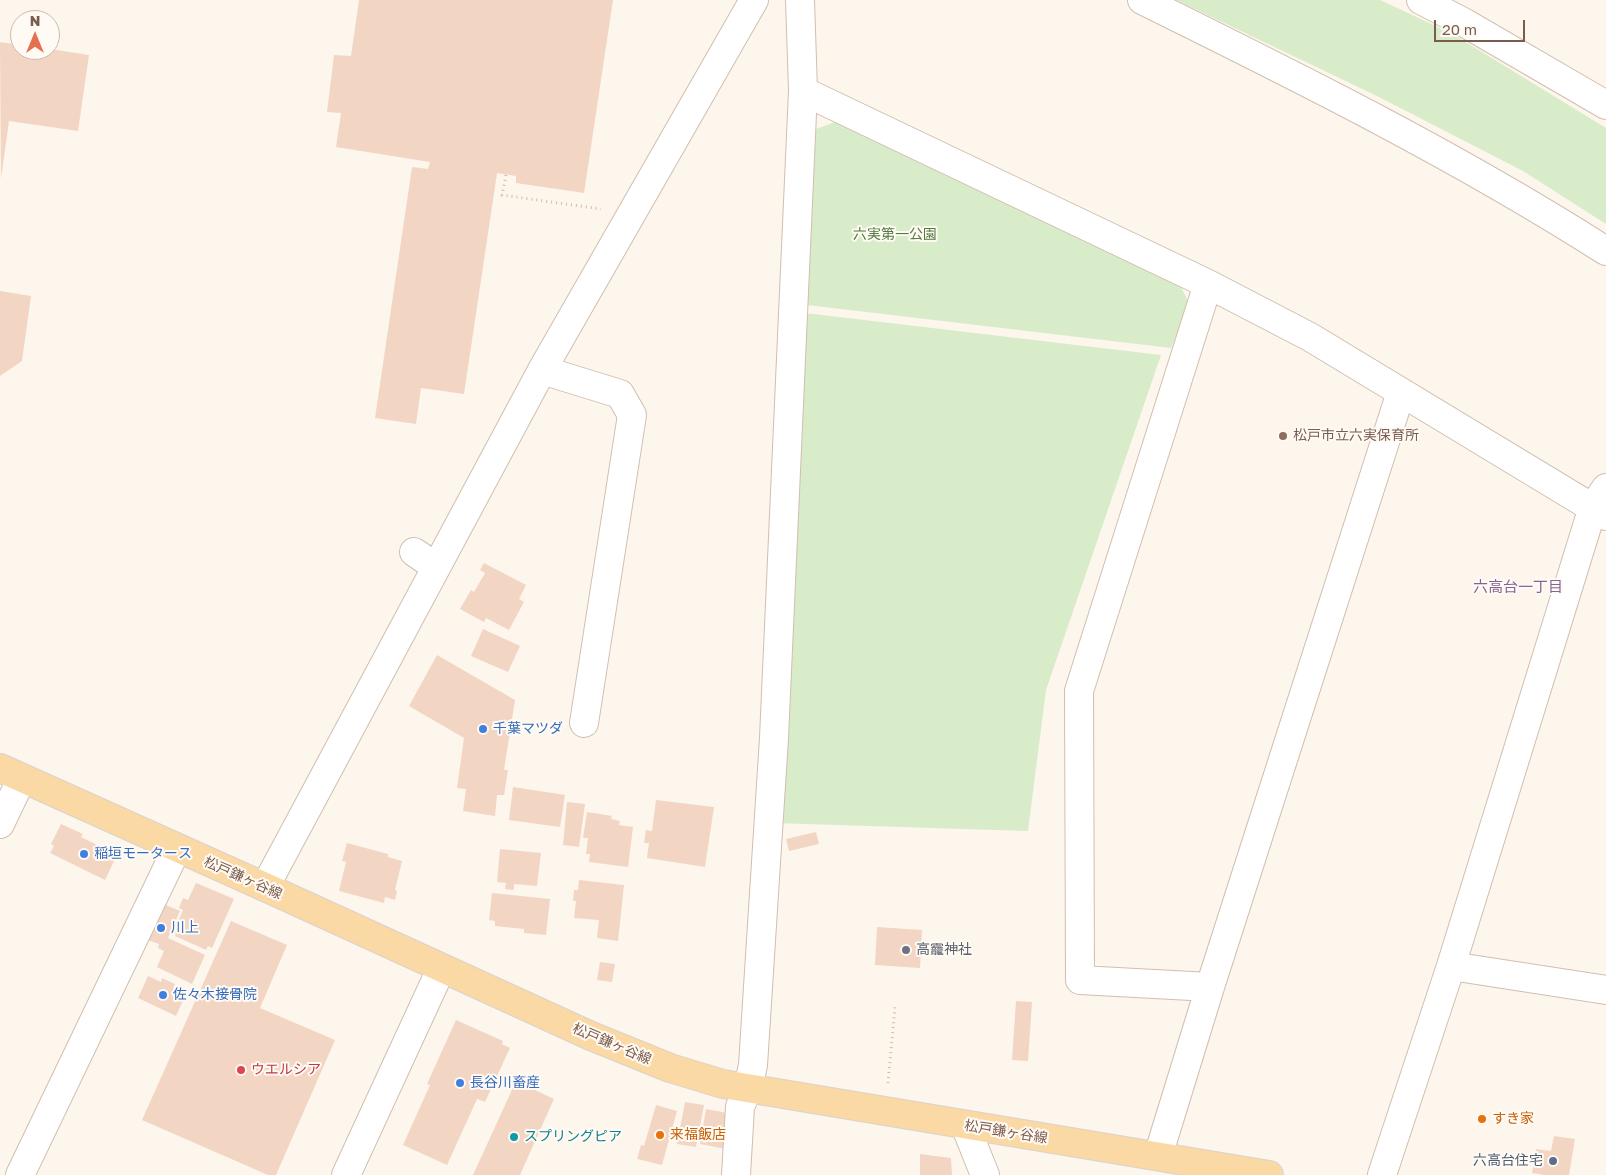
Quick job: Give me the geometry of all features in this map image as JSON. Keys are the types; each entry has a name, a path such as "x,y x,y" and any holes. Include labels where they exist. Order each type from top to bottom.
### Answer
{"main road":[{"name":"松戸鎌ヶ谷線","path":"11,773 590,1036 670,1068 723,1084 1269,1175"}],"street":[{"path":"265,887 542,370 754,0"},
{"path":"736,1175 740,1107 748,1088 753,1065 774,738 803,91 800,0"},
{"path":"1142,0 1372,116 1543,210 1606,250"},
{"path":"1421,0 1465,23 1606,105"},
{"path":"803,91 1208,284 1310,337 1400,392 1602,503 1382,1175"},
{"path":"1208,284 1078,691 1080,980 1210,987"},
{"path":"542,370 620,394 632,415 584,723"},
{"path":"1158,1156 1400,392"},
{"path":"414,552 436,567"},
{"path":"0,824 11,773"},
{"path":"20,1175 177,848"},
{"path":"1451,966 1606,990"},
{"path":"346,1175 441,969"},
{"path":"965,1125 985,1175"}],"path":[{"path":"506,175 502,195 604,210"},
{"path":"887,1086 895,1007"}],"green space":[{"path":"1176,0 1380,0 1451,33 1606,128 1606,224 1523,171 1377,96"},
{"name":"六実第一公園","path":"841,120 1179,283 1190,305 1171,348 807,305 816,129"},
{"path":"805,313 1161,355 1046,690 1028,831 774,823"}],"building":[{"path":"359,0 613,0 584,193 516,183 516,176 497,173 464,394 421,388 416,424 375,418 412,167 428,169 430,162 336,147 341,113 327,112 334,55 351,56"},
{"path":"0,42 10,44 10,60 60,60 60,51 89,55 78,131 9,121 1,179"},
{"path":"0,291 31,296 22,361 0,376"},
{"path":"484,563 526,585 519,599 524,602 509,630 486,618 484,622 460,609 471,590 474,592 485,573 480,570"},
{"path":"483,629 520,646 508,672 471,656"},
{"path":"437,655 515,700 504,770 508,770 504,795 497,795 495,816 463,811 466,789 457,788 464,738 409,706"},
{"path":"513,787 565,795 560,827 509,820"},
{"path":"656,800 714,807 705,867 647,858 649,843 644,843 646,830 652,831"},
{"path":"567,802 585,804 579,847 563,845"},
{"path":"587,812 612,816 611,819 620,821 619,825 633,827 628,867 589,862 590,854 586,854 588,838 583,838"},
{"path":"61,824 83,834 81,837 117,855 105,880 50,853 54,846 51,844"},
{"path":"816,832 819,844 789,851 786,839"},
{"path":"347,843 388,854 388,857 402,861 395,890 397,891 395,900 385,897 384,903 339,891 346,862 342,861"},
{"path":"500,849 541,853 537,886 514,884 514,890 505,889 506,883 497,882"},
{"path":"579,880 624,885 618,941 597,938 599,920 574,918 576,901 573,901 574,890 578,890"},
{"path":"196,883 234,899 212,948 208,946 206,950 175,936 176,933 174,932 183,910 179,908 183,898 188,900"},
{"path":"492,893 550,899 546,935 524,933 524,929 495,926 495,921 489,920"},
{"path":"159,902 180,911 168,938 205,955 192,984 157,967 164,951 158,948 159,944 145,939"},
{"path":"231,921 287,945 260,1008 335,1040 276,1175 268,1175 142,1120"},
{"path":"877,927 922,930 920,968 875,965"},
{"path":"600,962 615,964 612,982 597,980"},
{"path":"148,976 161,982 162,978 175,984 173,988 186,994 176,1016 138,998"},
{"path":"1016,1001 1032,1002 1028,1061 1012,1060"},
{"path":"456,1020 503,1041 502,1044 510,1048 485,1102 477,1099 447,1165 403,1145 430,1085 427,1084"},
{"name":"スプリングピア","path":"516,1081 554,1099 520,1175 473,1175"},
{"path":"685,1102 704,1105 696,1147 677,1144"},
{"path":"656,1105 677,1111 662,1165 637,1159 641,1145 644,1146"},
{"path":"706,1109 727,1113 726,1149 700,1144"},
{"path":"1554,1136 1575,1139 1569,1175 1532,1173 1536,1149 1551,1151"},
{"path":"920,1154 951,1158 952,1175 920,1175"}],"place":[{"name":"松戸市立六実保育所","path":"1283,436"},
{"name":"千葉マツダ","path":"483,729"},
{"name":"稲垣モータース","path":"84,854"},
{"name":"川上","path":"161,928"},
{"name":"高靇神社","path":"906,950"},
{"name":"佐々木接骨院","path":"163,995"},
{"name":"ウエルシア","path":"241,1070"},
{"name":"長谷川畜産","path":"460,1083"},
{"name":"すき家","path":"1482,1119"},
{"name":"来福飯店","path":"660,1135"},
{"name":"スプリングピア","path":"514,1137"},
{"name":"六高台住宅","path":"1553,1161"}],"district":[{"name":"六高台一丁目","path":"1518,587"}]}
